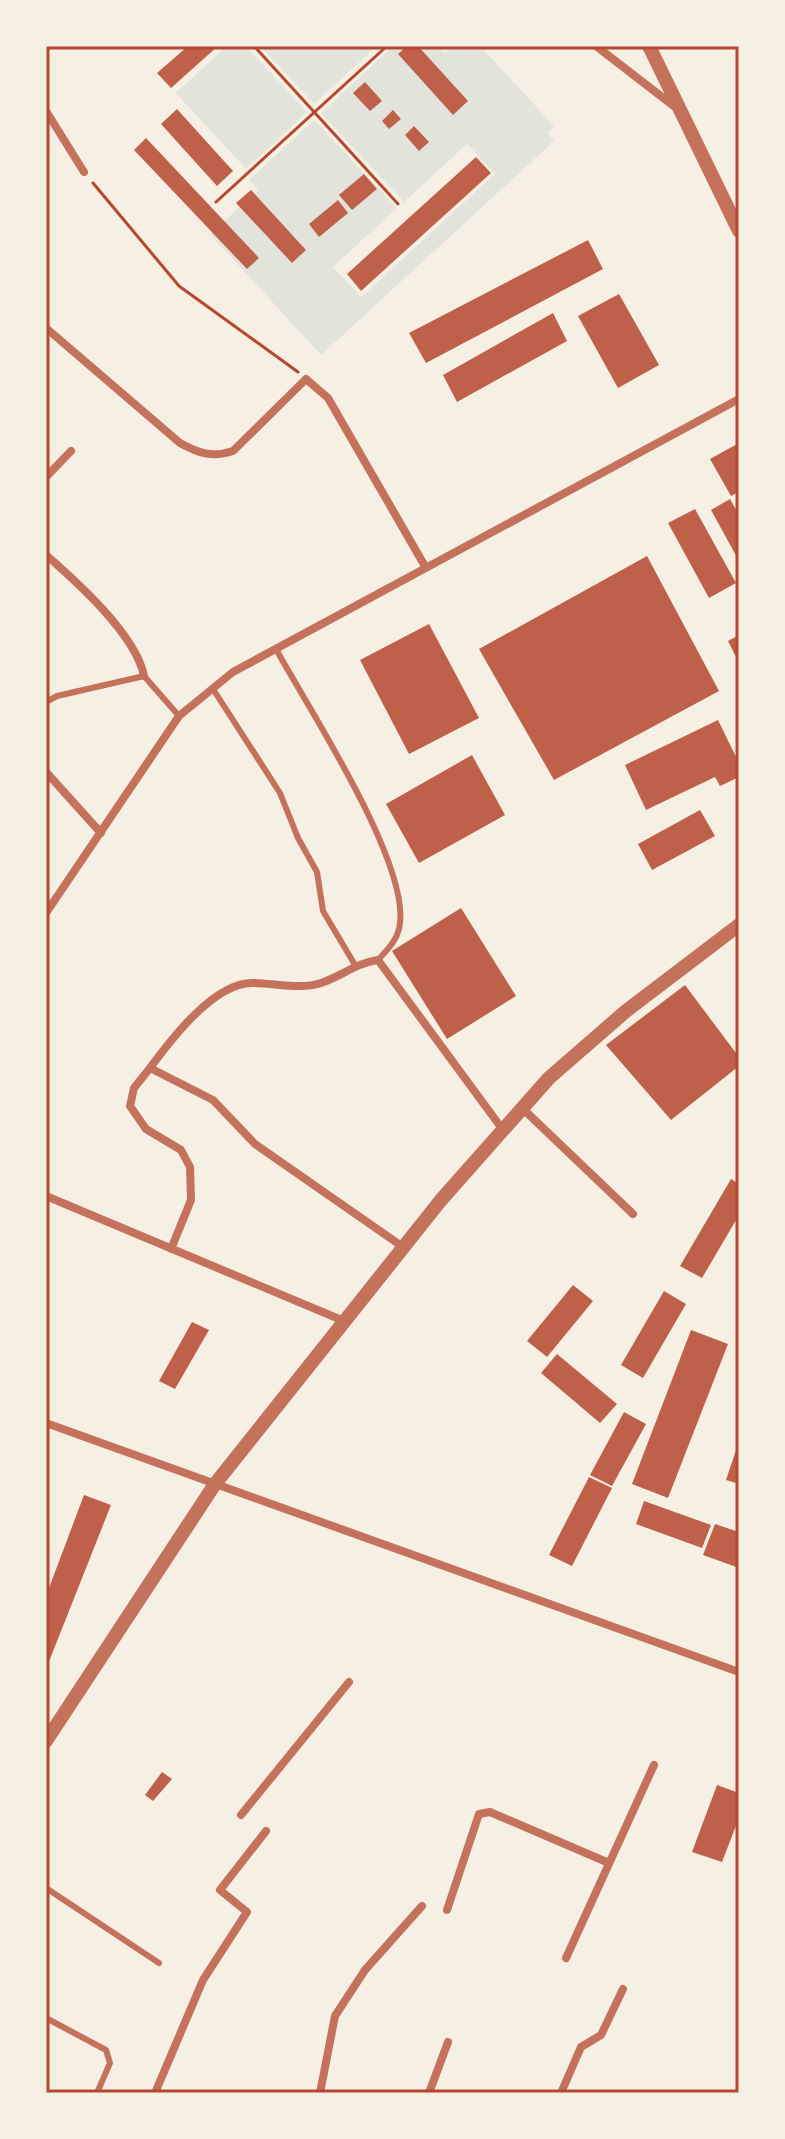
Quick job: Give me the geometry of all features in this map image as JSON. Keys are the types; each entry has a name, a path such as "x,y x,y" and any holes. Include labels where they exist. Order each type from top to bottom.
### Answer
{"street":[{"path":"596,46 682,112"},
{"path":"649,46 739,231"},
{"path":"46,111 84,172"},
{"path":"46,328 180,443 196,452 218,456 233,451 306,379 328,398 426,568"},
{"path":"46,913 179,716 233,672 739,399"},
{"path":"47,474 71,451"},
{"path":"46,555 78,582 140,657 144,676"},
{"path":"46,772 101,833"},
{"path":"46,1741 215,1484 403,1247 549,1078 626,1011 739,925"},
{"path":"171,1249 191,1200 190,1167 181,1150 146,1129 130,1106 134,1088 180,1027 220,996 248,982 320,984 355,965 378,960 503,1130"},
{"path":"150,1068 213,1100 255,1144 403,1247"},
{"path":"522,1108 633,1214"},
{"path":"46,1196 344,1321"},
{"path":"46,1423 739,1672"},
{"path":"241,1815 349,1682"},
{"path":"566,1958 654,1765"},
{"path":"447,1910 479,1814 490,1812 609,1863"},
{"path":"155,2093 203,1980 247,1912 220,1890 266,1831"},
{"path":"320,2093 335,2016 365,1970 422,1906"},
{"path":"561,2093 581,2047 601,2035 623,1989"},
{"path":"429,2093 448,2042"}],"lane":[{"path":"276,649 376,830 399,888 399,930 378,960"},
{"path":"46,702 57,696 144,676 179,716"},
{"path":"213,689 280,793 298,838 317,872 323,911 355,965"},
{"path":"46,1888 159,1963"},
{"path":"46,2018 106,2050 110,2063 97,2093"}],"path":[{"path":"254,46 398,204"},
{"path":"216,202 387,46"},
{"path":"84,172 179,286 281,357 306,379"}],"shaded area":[{"path":"227,46 246,46 307,112 246,169 176,93"},
{"path":"260,46 377,46 314,104"},
{"path":"393,46 439,46 445,53 453,46 480,46 554,126 547,133 554,141 321,355 210,234 258,190 249,180 314,120 397,208 333,267 361,297 495,174 467,144 404,202 321,113"}],"building":[{"path":"188,46 218,46 171,88 157,73"},
{"path":"407,46 418,46 468,101 453,115 398,54"},
{"path":"365,82 382,101 370,111 353,93"},
{"path":"177,109 233,171 217,186 161,124"},
{"path":"393,110 401,119 389,129 382,121"},
{"path":"414,126 429,142 419,151 405,135"},
{"path":"146,138 259,258 247,269 134,150"},
{"path":"476,157 491,173 361,291 347,274"},
{"path":"364,174 377,189 352,210 339,195"},
{"path":"251,190 306,250 292,263 236,203"},
{"path":"338,200 348,213 319,237 309,224"},
{"path":"588,240 603,269 426,363 409,333"},
{"path":"619,294 659,365 618,388 578,316"},
{"path":"553,313 567,341 457,402 443,375"},
{"path":"739,443 739,492 731,496 710,459"},
{"path":"730,499 739,515 739,561 711,510"},
{"path":"695,509 736,583 709,598 668,523"},
{"path":"647,556 719,691 554,780 479,649"},
{"path":"429,624 479,718 409,754 360,660"},
{"path":"739,635 739,663 728,641"},
{"path":"718,720 739,763 739,777 720,786 715,777 646,810 625,765"},
{"path":"472,755 505,815 419,863 386,804"},
{"path":"700,810 715,836 652,870 638,844"},
{"path":"461,908 516,996 447,1039 392,951"},
{"path":"685,985 739,1057 739,1066 671,1120 606,1045"},
{"path":"731,1179 739,1184 739,1215 702,1278 680,1266"},
{"path":"573,1285 593,1301 547,1357 527,1341"},
{"path":"664,1291 686,1304 643,1378 621,1365"},
{"path":"192,1322 209,1330 175,1389 159,1381"},
{"path":"691,1330 728,1344 668,1498 632,1484"},
{"path":"557,1354 617,1404 600,1423 541,1373"},
{"path":"624,1412 646,1424 612,1486 590,1475"},
{"path":"739,1444 739,1484 726,1480"},
{"path":"589,1477 612,1488 572,1566 549,1555"},
{"path":"84,1495 111,1505 46,1669 46,1596"},
{"path":"644,1501 711,1525 702,1548 636,1524"},
{"path":"715,1524 739,1532 739,1568 703,1555"},
{"path":"162,1772 172,1779 153,1801 145,1795"},
{"path":"717,1785 739,1793 739,1818 722,1862 692,1852"}]}
